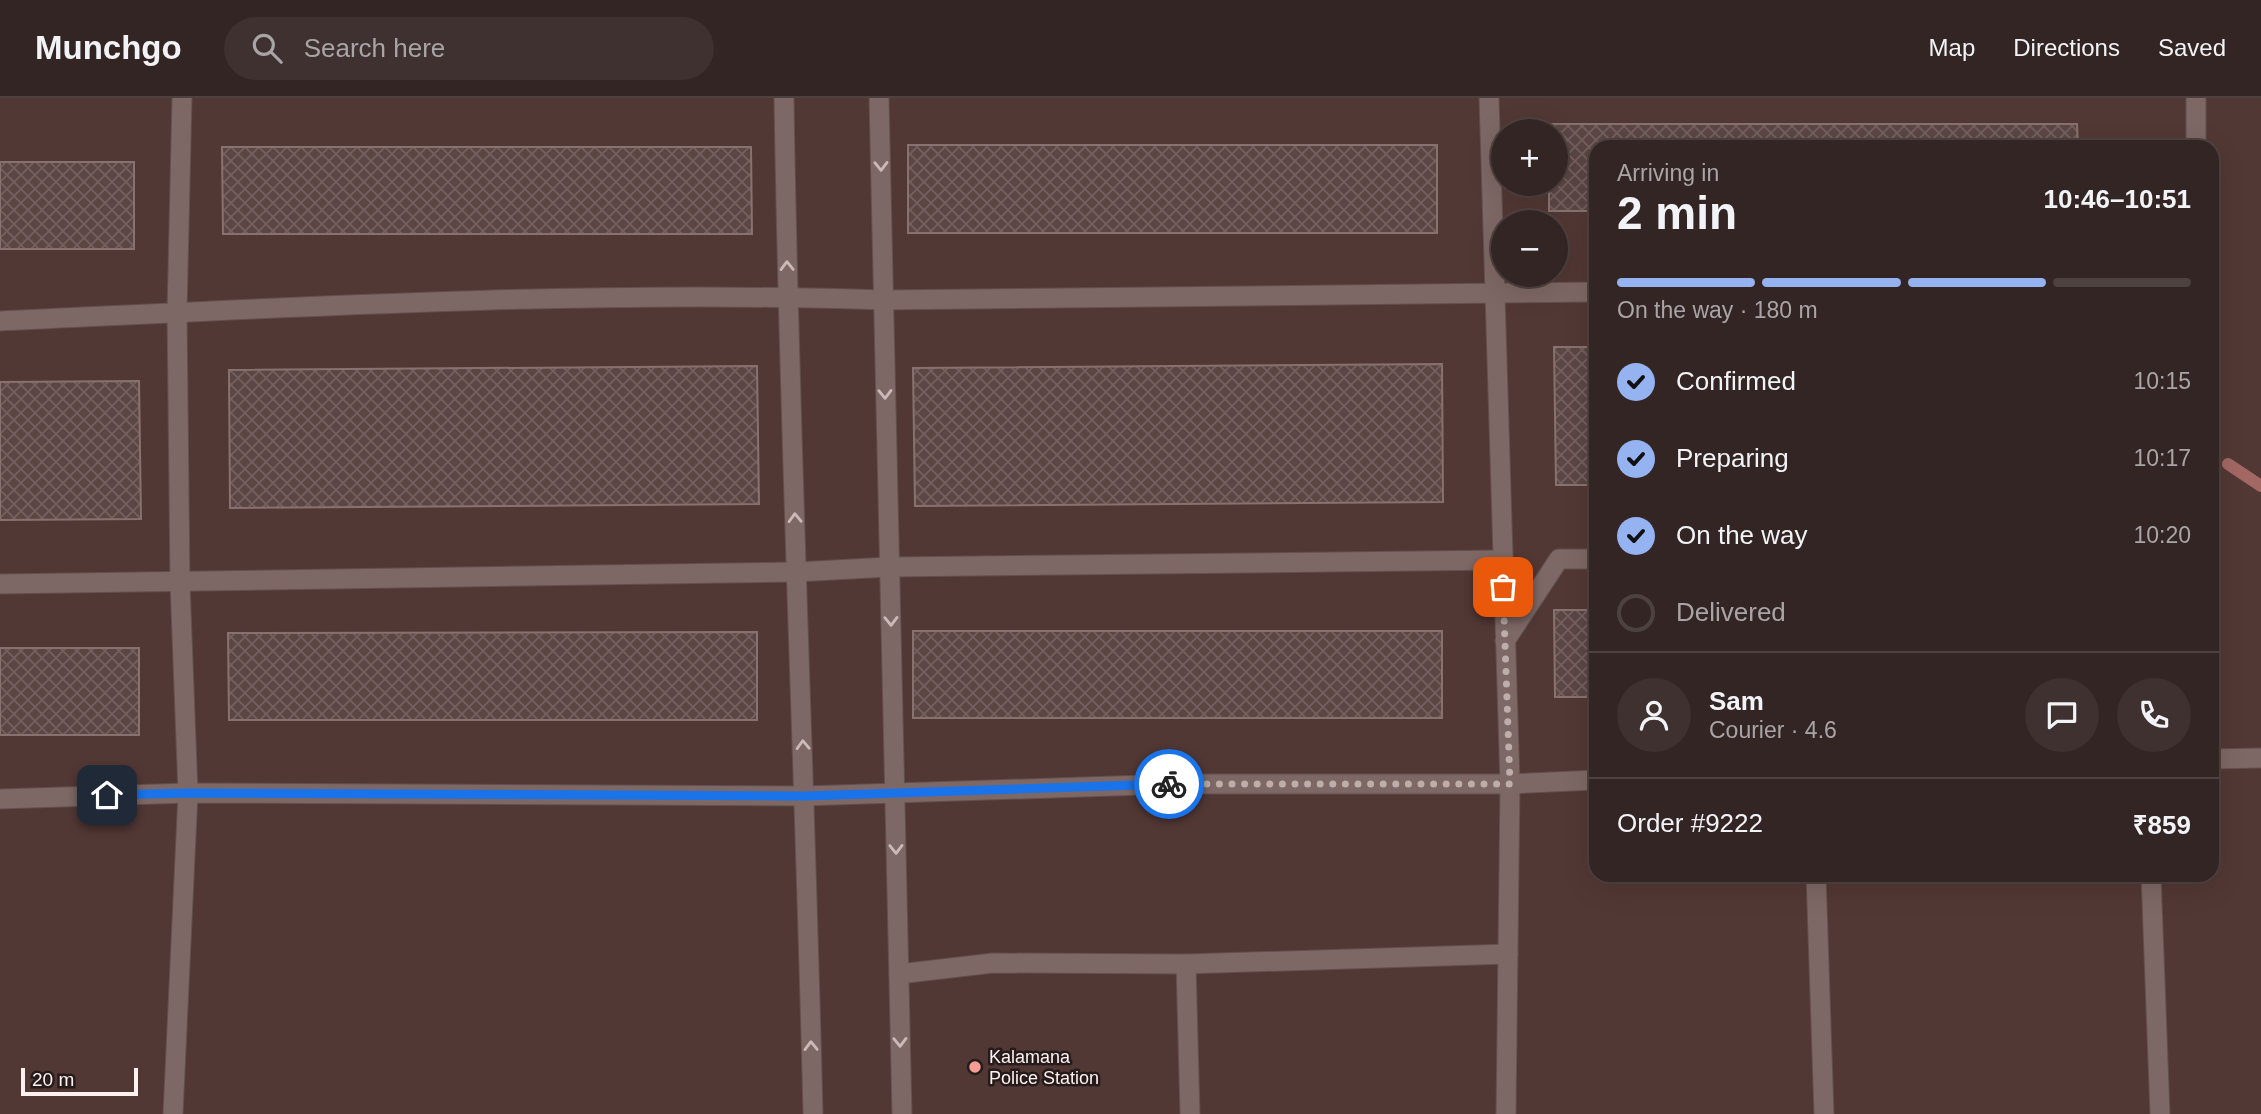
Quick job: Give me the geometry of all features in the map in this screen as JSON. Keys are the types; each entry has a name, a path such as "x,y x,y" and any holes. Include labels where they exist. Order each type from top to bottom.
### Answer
{"lane":[{"path":"173,1114 188,793 180,583 177,312 182,98"},
{"path":"785,98 787,297 805,796 813,1114"},
{"path":"879,98 902,1114"},
{"path":"1489,98 1510,784 1506,1114"},
{"path":"2196,98 2196,140"},
{"path":"0,321 472,299 787,297 883,300 1589,292"},
{"path":"1505,641 1559,559 1589,558"},
{"path":"0,584 797,572 889,567 1502,560"},
{"path":"2219,759 2261,758"},
{"path":"0,799 188,793 805,796 1174,784 1510,784 1589,780"},
{"path":"1816,882 1824,1114"},
{"path":"2151,882 2160,1114"},
{"path":"899,974 993,963 1186,964 1508,954"},
{"path":"1186,964 1190,1114"}],"shaded area":[{"path":"0,98 2261,98 2261,1114 0,1114"}],"building":[{"path":"1568,124 2077,124 2078,140 1589,140 1589,211 1549,210 1549,196 1568,196"},
{"path":"908,145 1437,145 1437,233 908,233"},
{"path":"222,147 751,147 752,234 223,234"},
{"path":"0,162 134,162 134,249 0,249"},
{"path":"1554,347 1589,347 1589,485 1556,485"},
{"path":"1442,364 1443,502 915,506 913,368"},
{"path":"757,366 759,504 230,508 229,370"},
{"path":"139,381 141,519 0,520 0,382"},
{"path":"1554,610 1589,610 1589,697 1555,697"},
{"path":"913,631 1442,631 1442,718 913,718"},
{"path":"757,632 757,720 229,720 228,633"},
{"path":"0,648 139,648 139,735 0,735"}],"waterway":[{"path":"2228,464 2261,486"}],"way so far":[{"path":"1169,784 1510,784 1503,587"}],"place":[{"name":"Kalamana Police Station","path":"975,1067"}],"route":[{"path":"107,795 188,793 805,796 1169,784"}]}
